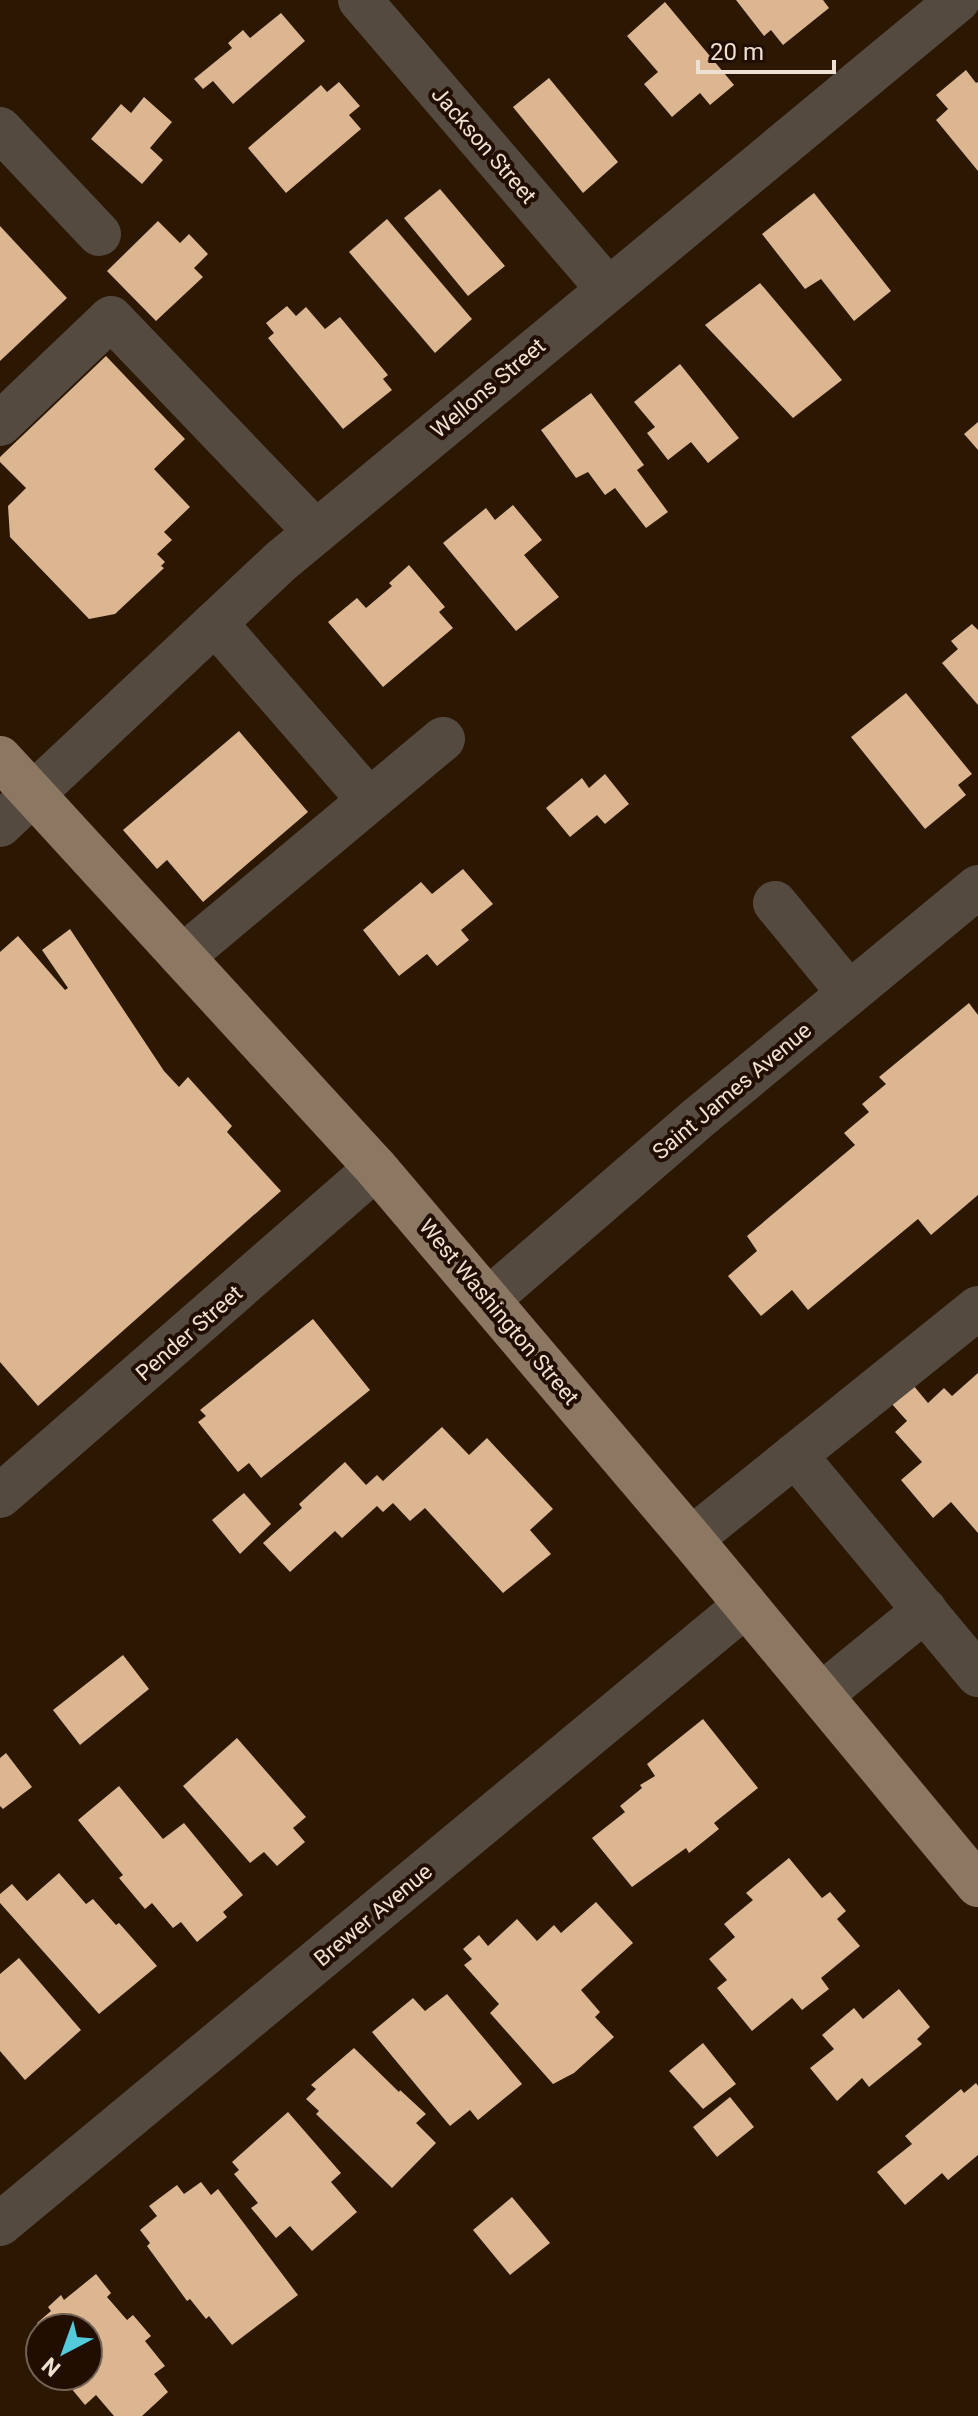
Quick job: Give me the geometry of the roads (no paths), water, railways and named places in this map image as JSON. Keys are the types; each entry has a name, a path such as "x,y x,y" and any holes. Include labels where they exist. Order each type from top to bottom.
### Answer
{"main road":[{"name":"West Washington Street","path":"0,758 376,1168 821,1695 972,1866"}],"street":[{"name":"Jackson Street","path":"360,0 608,289"},
{"name":"Wellons Street","path":"0,825 316,532 958,0"},
{"path":"0,129 99,234"},
{"path":"0,424 111,318 316,532"},
{"path":"215,623 369,800"},
{"path":"182,957 443,739"},
{"name":"Saint James Avenue","path":"489,1299 697,1119 978,887"},
{"path":"775,903 849,993"},
{"name":"Pender Street","path":"0,1496 376,1168"},
{"path":"691,1539 978,1308"},
{"path":"795,1455 978,1675"},
{"name":"Brewer Avenue","path":"0,2224 746,1605"},
{"path":"821,1695 925,1610"}]}
